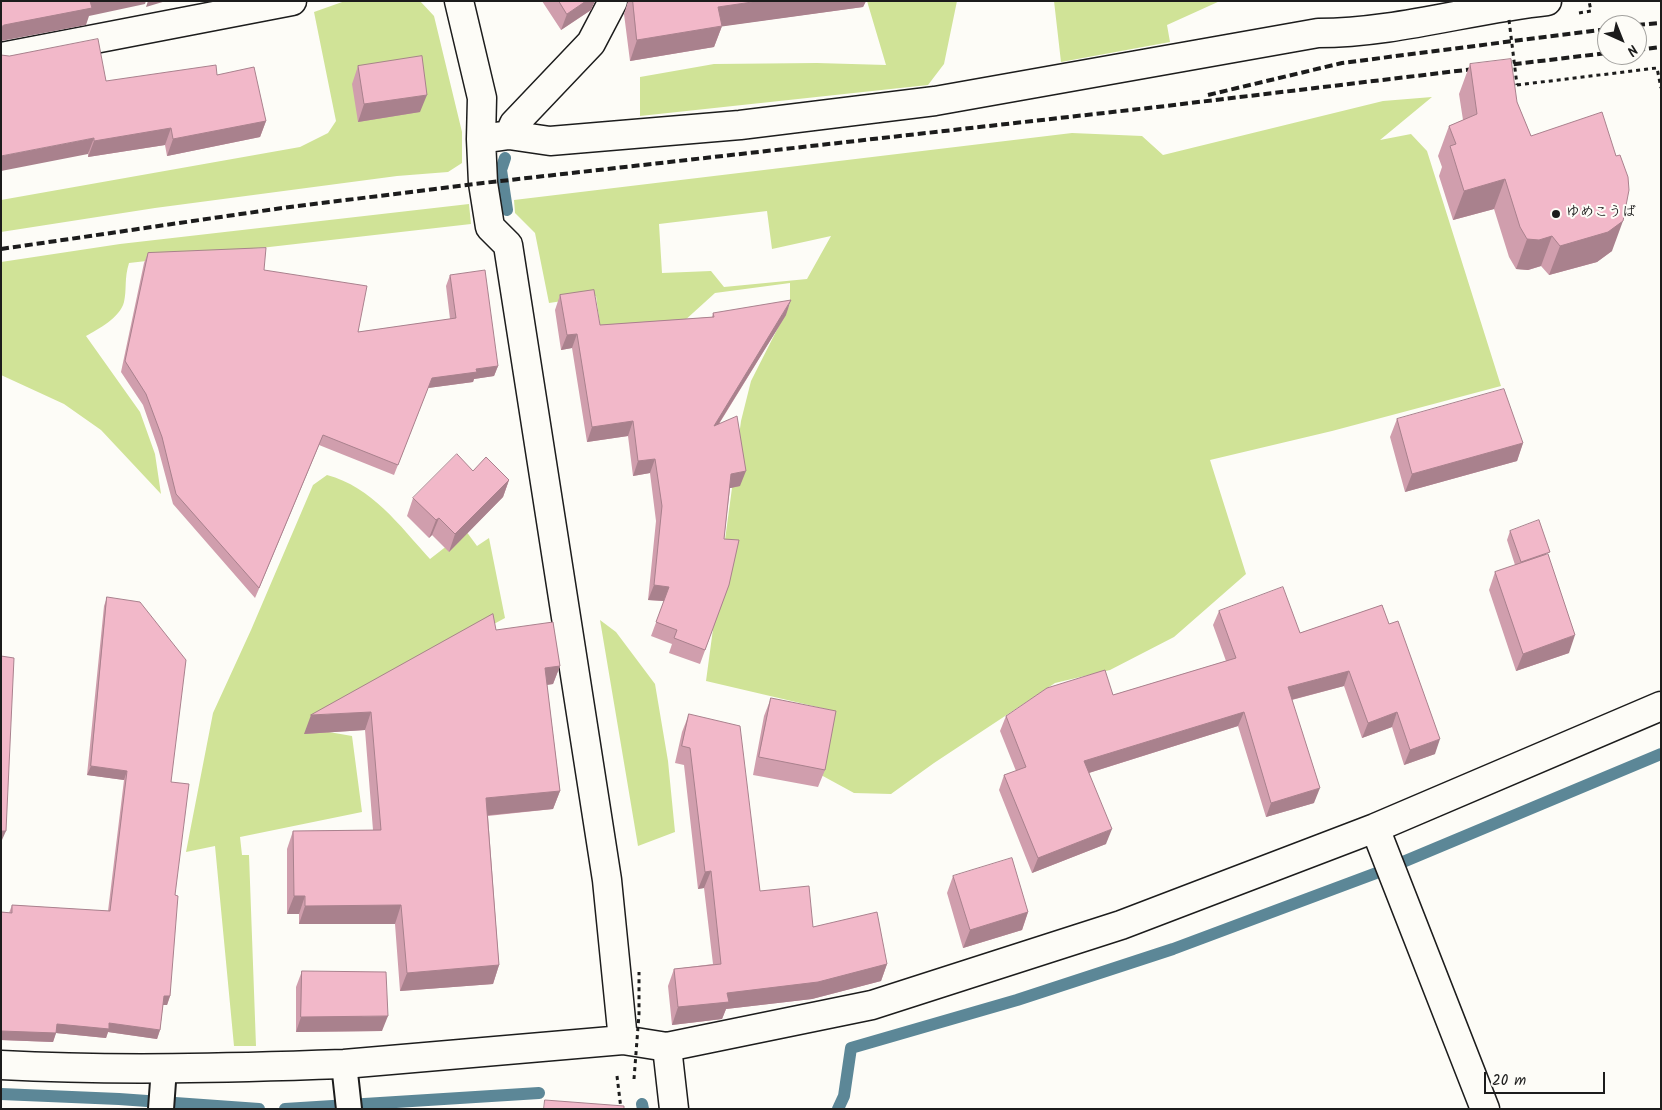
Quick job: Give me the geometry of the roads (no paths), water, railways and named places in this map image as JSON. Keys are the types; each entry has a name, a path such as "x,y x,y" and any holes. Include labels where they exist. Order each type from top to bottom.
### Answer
{"street":[{"path":"1,57 292,1"},
{"path":"459,1 482,98 483,183 490,226 508,245 607,880 623,1040"},
{"path":"509,135 514,124 591,43 613,1"},
{"path":"481,139 509,135 550,141 740,125 935,101 1318,33 1353,33 1504,6 1547,1"},
{"path":"1,1065 99,1070 162,1090 344,1064 623,1040 667,1046 872,1005 1121,925 1375,828 1661,706"},
{"path":"1375,828 1485,1109"},
{"path":"667,1046 674,1109"}],"lane":[{"path":"344,1064 348,1102"}],"waterway":[{"path":"505,158 501,170 507,210"},
{"path":"838,1109 844,1096 851,1048 1017,1000 1173,949 1379,872 1661,754"},
{"path":"285,1109 539,1093"},
{"path":"1,1094 119,1099 259,1109"},
{"path":"642,1104 643,1109"}],"railway":[{"path":"1647,24 1661,23"},
{"path":"1208,95 1342,63 1597,30"},
{"path":"1647,49 1661,47"},
{"path":"1,249 282,208 483,183 1157,107 1597,54"}],"place":[{"name":"ゆめこうば","path":"1556,214"}]}
